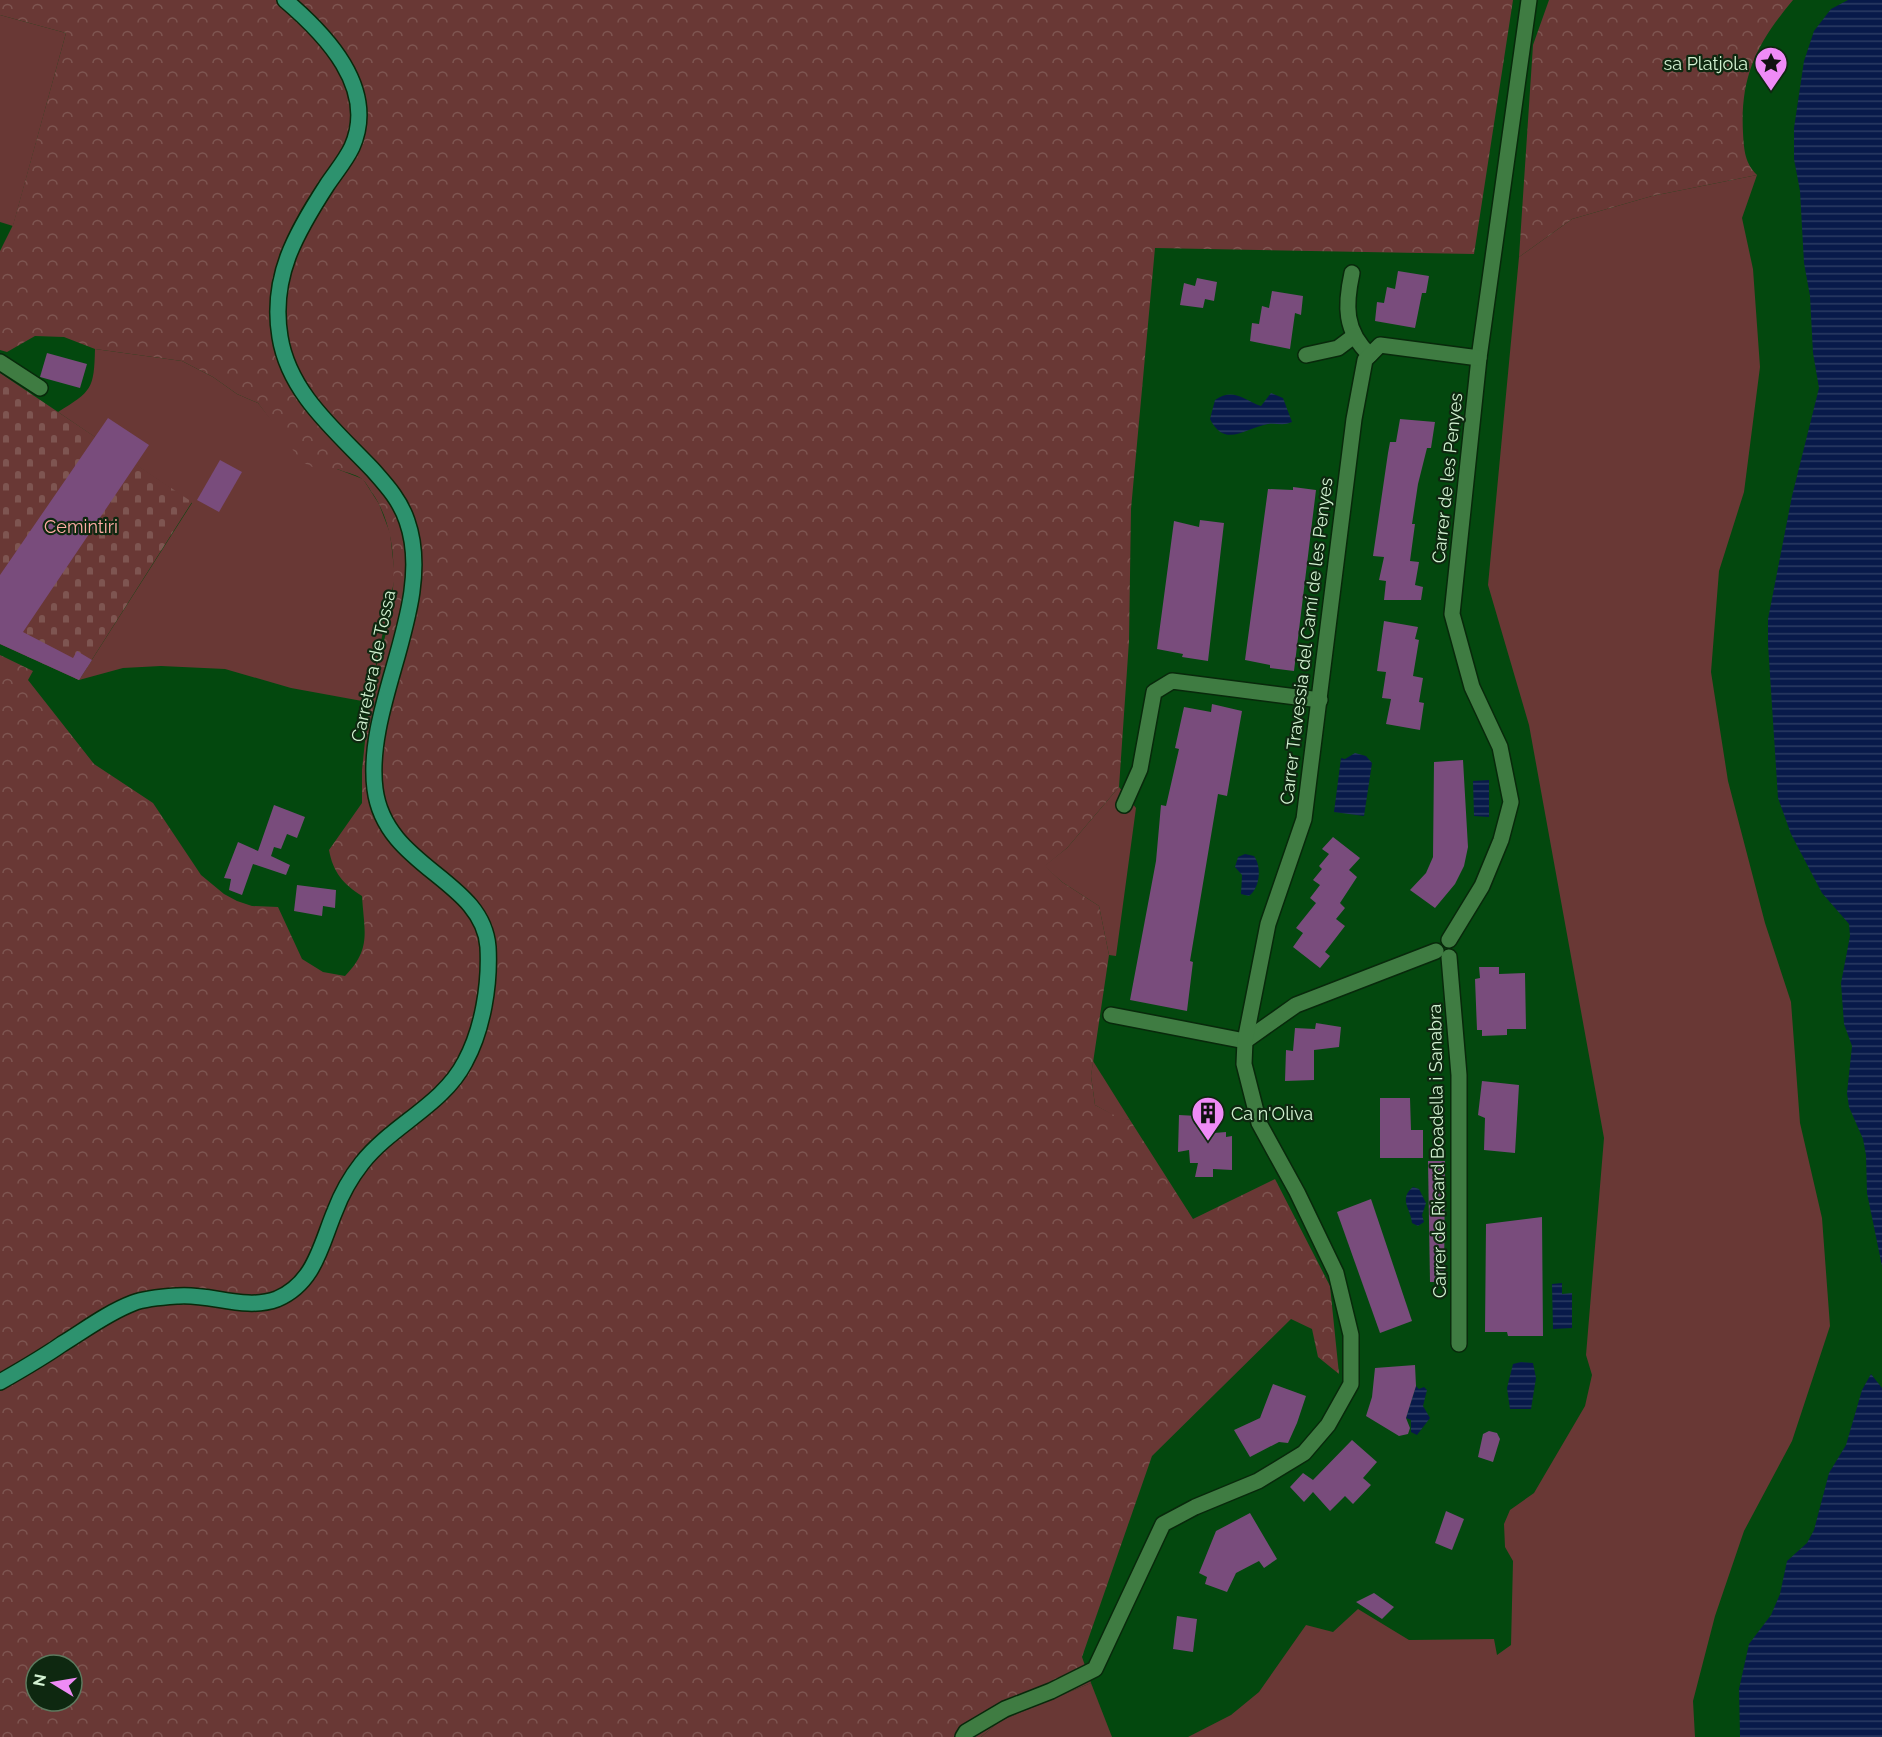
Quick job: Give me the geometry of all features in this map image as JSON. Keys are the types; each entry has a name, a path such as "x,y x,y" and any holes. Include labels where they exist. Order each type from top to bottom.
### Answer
{"main road":[{"name":"Carretera de Tossa","path":"0,1382 99,1319 136,1301 184,1295 250,1303 265,1302 280,1298 300,1284 314,1265 324,1244 335,1210 361,1164 453,1080 465,1062 478,1031 487,981 488,943 481,920 467,901 410,855 396,840 383,820 375,793 373,759 410,597 414,553 409,525 397,497 304,396 287,364 280,336 278,295 284,265 298,229 353,146 357,105 351,76 333,46 285,0"}],"street":[{"name":"Carrer de les Penyes","path":"1443,954 1438,942 1449,940 1482,886 1501,840 1511,802 1500,747 1472,687 1452,614 1479,358 1529,0"},
{"path":"1352,273 1346,299 1348,324 1358,344 1370,355 1380,345 1479,358"},
{"path":"1306,355 1338,348 1354,336"},
{"name":"Carrer Travessia del Camí de les Penyes","path":"1245,1041 1268,924 1304,819 1320,700 1338,532 1354,419 1365,360 1370,355"},
{"path":"0,362 40,388"},
{"path":"1124,806 1140,769 1154,692 1172,681 1320,700"},
{"path":"1112,1015 1245,1041 1296,1005 1443,954"},
{"name":"Carrer de Ricard Boadella i Sanabra","path":"1443,954 1459,1075 1459,1344"},
{"path":"963,1737 966,1732 1005,1709 1051,1691 1095,1668 1163,1524 1195,1507 1258,1481 1304,1453 1328,1425 1351,1384 1351,1335 1336,1273 1297,1192 1259,1123 1244,1064 1245,1041"}],"green space":[{"path":"0,0 1513,0 1474,254 1155,248 1131,509 1129,641 1119,787 1067,848 1045,866 1062,882 1099,906 1109,955 1091,1076 1095,1105 1118,1117 1130,1120 1193,1219 1275,1179 1330,1286 1339,1374 1318,1357 1312,1329 1291,1319 1152,1456 1082,1657 1091,1683 1000,1721 981,1737 0,1737 0,655 33,671 28,680 94,764 153,803 201,875 224,894 237,901 252,906 278,907 302,959 323,972 345,976 354,966 363,948 365,930 362,896 340,877 333,865 329,850 362,803 362,770 368,713 362,701 381,652 388,625 394,569 385,517 363,480 337,469 325,473 302,462 258,403 237,394 213,377 182,361 95,349 64,337 35,336 7,352 0,350 0,251 13,225 66,33 0,15"},
{"path":"1549,0 1793,0 1770,31 1753,61 1744,94 1745,151 1750,166 1757,175 1652,196 1572,219 1519,257 1533,45"},
{"path":"0,15 66,33 13,226 0,222"},
{"path":"1757,175 1742,218 1753,269 1760,367 1744,492 1719,571 1711,672 1728,781 1765,923 1791,1002 1800,1123 1822,1218 1830,1326 1792,1441 1744,1531 1715,1616 1693,1701 1695,1737 1188,1737 1231,1715 1259,1692 1306,1625 1333,1632 1358,1609 1409,1640 1494,1639 1497,1655 1511,1645 1513,1561 1505,1547 1504,1524 1510,1510 1534,1493 1585,1406 1592,1375 1586,1355 1604,1138 1529,725 1488,585 1519,257 1572,219 1652,196"},
{"path":"95,349 182,361 213,377 237,394 258,403 278,428 337,469 363,479 379,504 390,533 395,577 373,678 362,701 291,688 225,669 161,666 123,668 79,680 192,503 58,412 78,399 89,388 94,373"},
{"name":"Cemintiri","path":"0,373 192,502 79,680 0,644"},
{"path":"1119,787 1136,808 1116,956 1109,955 1099,906 1062,882 1044,866 1067,848"},
{"path":"1093,1061 1130,1120 1118,1118 1095,1105 1091,1076"},
{"path":"1091,1683 1112,1737 981,1737 1000,1721"}],"water":[{"path":"1848,0 1882,0 1882,1266 1867,1193 1866,1155 1863,1139 1849,1107 1847,1093 1852,1046 1844,1024 1841,983 1850,936 1849,924 1822,893 1791,834 1778,798 1768,644 1768,619 1792,496 1819,388 1813,353 1810,296 1804,263 1800,191 1794,159 1794,128 1804,61 1814,31 1831,9"},
{"path":"1271,393 1283,398 1292,422 1268,424 1229,435 1216,428 1210,419 1215,400 1221,396 1238,396 1261,406"},
{"path":"1355,753 1366,756 1372,763 1364,816 1334,812 1341,758 1345,759"},
{"path":"1489,780 1489,817 1474,816 1473,781"},
{"path":"1245,854 1254,856 1259,871 1256,888 1249,896 1241,894 1242,875 1235,867 1238,857"},
{"path":"1413,1187 1419,1189 1426,1203 1422,1215 1424,1222 1418,1226 1412,1223 1406,1204 1406,1196"},
{"path":"1562,1283 1562,1294 1572,1293 1572,1328 1553,1329 1552,1284"},
{"path":"1533,1363 1536,1378 1531,1409 1510,1409 1507,1388 1513,1364"},
{"path":"1871,1374 1882,1388 1882,1737 1740,1737 1739,1689 1749,1644 1771,1615 1780,1594 1787,1561 1807,1543 1814,1530 1829,1473 1846,1445 1862,1390"},
{"path":"1416,1386 1427,1390 1423,1406 1430,1418 1417,1435 1411,1432 1411,1420 1406,1418"}],"building":[{"path":"1398,271 1429,276 1426,293 1422,293 1415,328 1375,321 1377,302 1384,303 1387,287 1395,289"},
{"path":"1197,278 1217,282 1214,301 1205,299 1203,308 1180,305 1184,283 1195,286"},
{"path":"1272,291 1303,296 1301,315 1295,313 1290,349 1250,341 1252,323 1259,324 1262,306 1269,308"},
{"path":"47,353 87,364 80,388 40,377"},
{"path":"108,418 149,445 23,632 73,658 77,651 92,660 79,680 0,644 0,575"},
{"path":"1400,419 1435,422 1431,448 1427,448 1418,484 1412,524 1415,524 1410,561 1419,562 1415,585 1423,587 1421,600 1384,600 1386,581 1379,580 1384,557 1373,556 1390,442 1396,442"},
{"path":"220,460 242,472 219,512 197,500"},
{"path":"1293,487 1316,490 1294,671 1270,668 1270,665 1245,660 1268,489 1293,490"},
{"path":"1200,520 1224,523 1208,661 1182,657 1183,654 1157,649 1174,521 1199,527"},
{"path":"1384,621 1418,627 1415,639 1419,640 1413,676 1423,678 1419,702 1424,703 1420,730 1386,724 1391,699 1382,698 1386,672 1377,671"},
{"path":"1212,704 1242,711 1227,796 1218,794 1190,961 1193,962 1187,1011 1130,1000 1156,861 1161,805 1166,806 1179,749 1175,748 1184,707 1211,712"},
{"path":"1463,760 1468,847 1464,866 1455,884 1435,908 1410,890 1426,873 1433,857 1434,762"},
{"path":"274,805 305,817 297,838 287,834 281,849 274,847 271,856 290,865 286,875 253,864 242,895 229,890 231,879 224,878 238,842 258,851"},
{"path":"1333,837 1360,858 1349,870 1357,877 1340,903 1345,908 1336,919 1345,926 1325,952 1330,956 1320,968 1293,947 1303,933 1296,928 1316,903 1310,898 1320,885 1313,880 1322,869 1319,866 1329,854 1322,849"},
{"path":"297,885 336,890 335,908 323,906 322,916 294,911"},
{"path":"1479,967 1499,967 1499,974 1525,973 1526,1029 1507,1029 1507,1035 1482,1036 1482,1030 1477,1030 1475,979 1480,978"},
{"path":"1316,1023 1341,1027 1339,1047 1314,1050 1314,1080 1285,1081 1286,1050 1293,1051 1295,1028 1315,1029"},
{"path":"1482,1081 1519,1085 1515,1153 1484,1150 1485,1118 1478,1115"},
{"path":"1380,1098 1410,1098 1411,1130 1423,1130 1423,1158 1380,1158"},
{"name":"Ca n'Oliva","path":"1179,1115 1216,1117 1214,1133 1226,1132 1226,1137 1232,1136 1232,1170 1213,1169 1213,1177 1195,1177 1198,1163 1190,1163 1189,1150 1178,1152"},
{"path":"1428,1161 1445,1161 1444,1282 1430,1282"},
{"path":"1371,1199 1412,1321 1380,1333 1337,1212"},
{"path":"1542,1217 1543,1336 1508,1336 1507,1332 1485,1332 1486,1224"},
{"path":"1415,1365 1416,1386 1406,1418 1410,1428 1408,1434 1399,1436 1366,1416 1372,1397 1375,1368"},
{"path":"1273,1384 1306,1396 1288,1443 1279,1442 1250,1457 1234,1430 1260,1418"},
{"path":"1489,1431 1497,1433 1500,1439 1493,1462 1478,1457 1483,1434"},
{"path":"1352,1440 1377,1462 1363,1478 1371,1485 1353,1504 1345,1496 1330,1511 1313,1492 1304,1502 1290,1487 1303,1473 1313,1480"},
{"path":"1446,1511 1464,1519 1452,1550 1435,1543"},
{"path":"1250,1513 1277,1559 1264,1568 1259,1561 1236,1573 1227,1592 1205,1584 1207,1577 1199,1573 1216,1531"},
{"path":"1374,1593 1394,1607 1382,1619 1356,1602"},
{"path":"1177,1616 1197,1619 1193,1652 1173,1649"}],"place":[{"name":"sa Platjola","path":"1771,92"},
{"name":"Ca n'Oliva","path":"1208,1142"}]}
